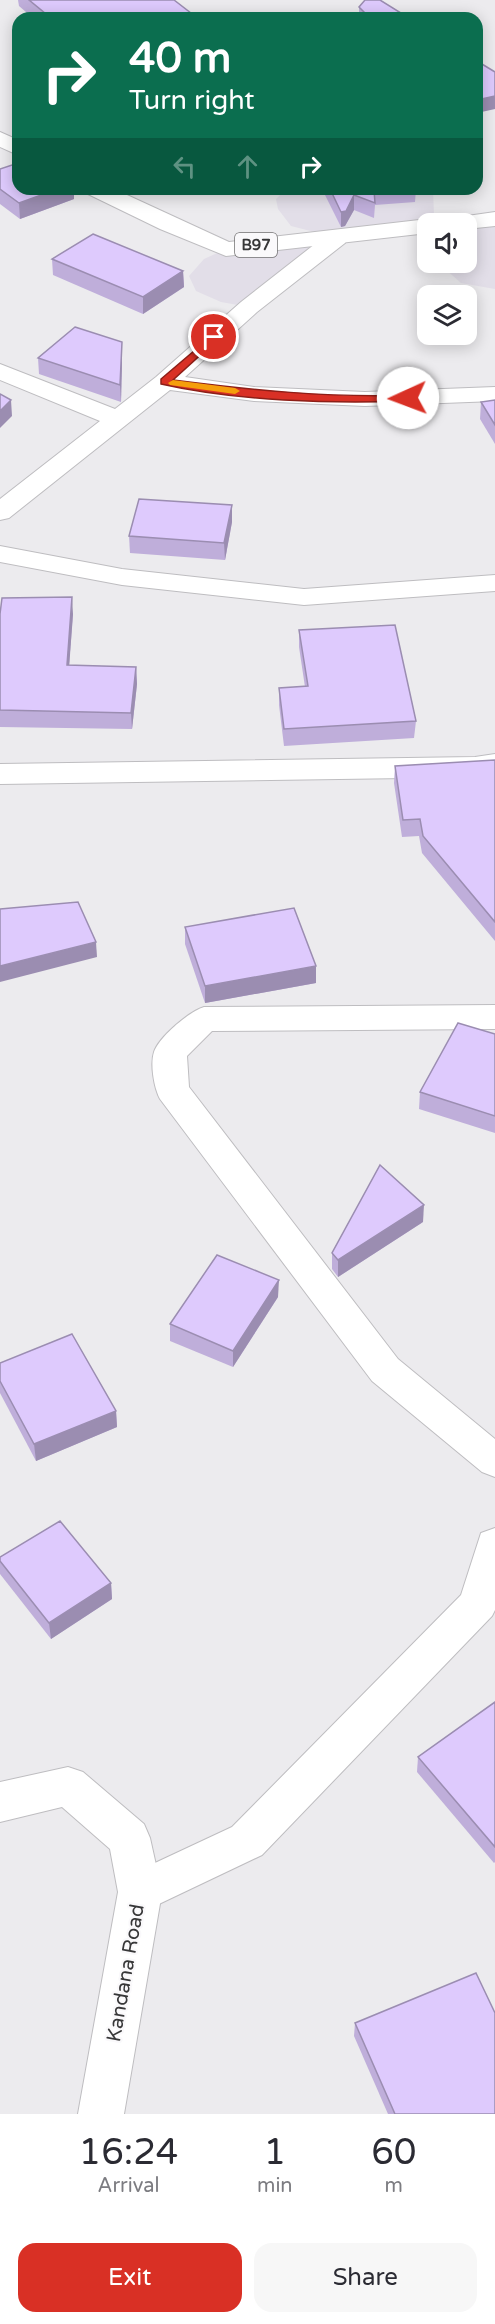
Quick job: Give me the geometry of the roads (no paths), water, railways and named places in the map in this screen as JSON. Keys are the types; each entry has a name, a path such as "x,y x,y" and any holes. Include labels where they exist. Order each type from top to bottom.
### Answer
{"street":[{"name":"B97","path":"108,195 226,249 417,227"},
{"path":"477,221 495,219"},
{"path":"0,512 165,382 249,307 337,238"},
{"path":"0,371 118,419"},
{"path":"165,382 254,394 364,399 495,394"},
{"path":"0,554 122,577 304,597 495,583"},
{"path":"0,774 463,768 495,764"},
{"path":"495,1017 204,1019 170,1053 172,1090 385,1370 495,1461"},
{"path":"140,1892 247,1841 478,1604 495,1545"},
{"name":"Kandana Road","path":"0,1802 68,1786 129,1838 140,1892 101,2114"}]}
